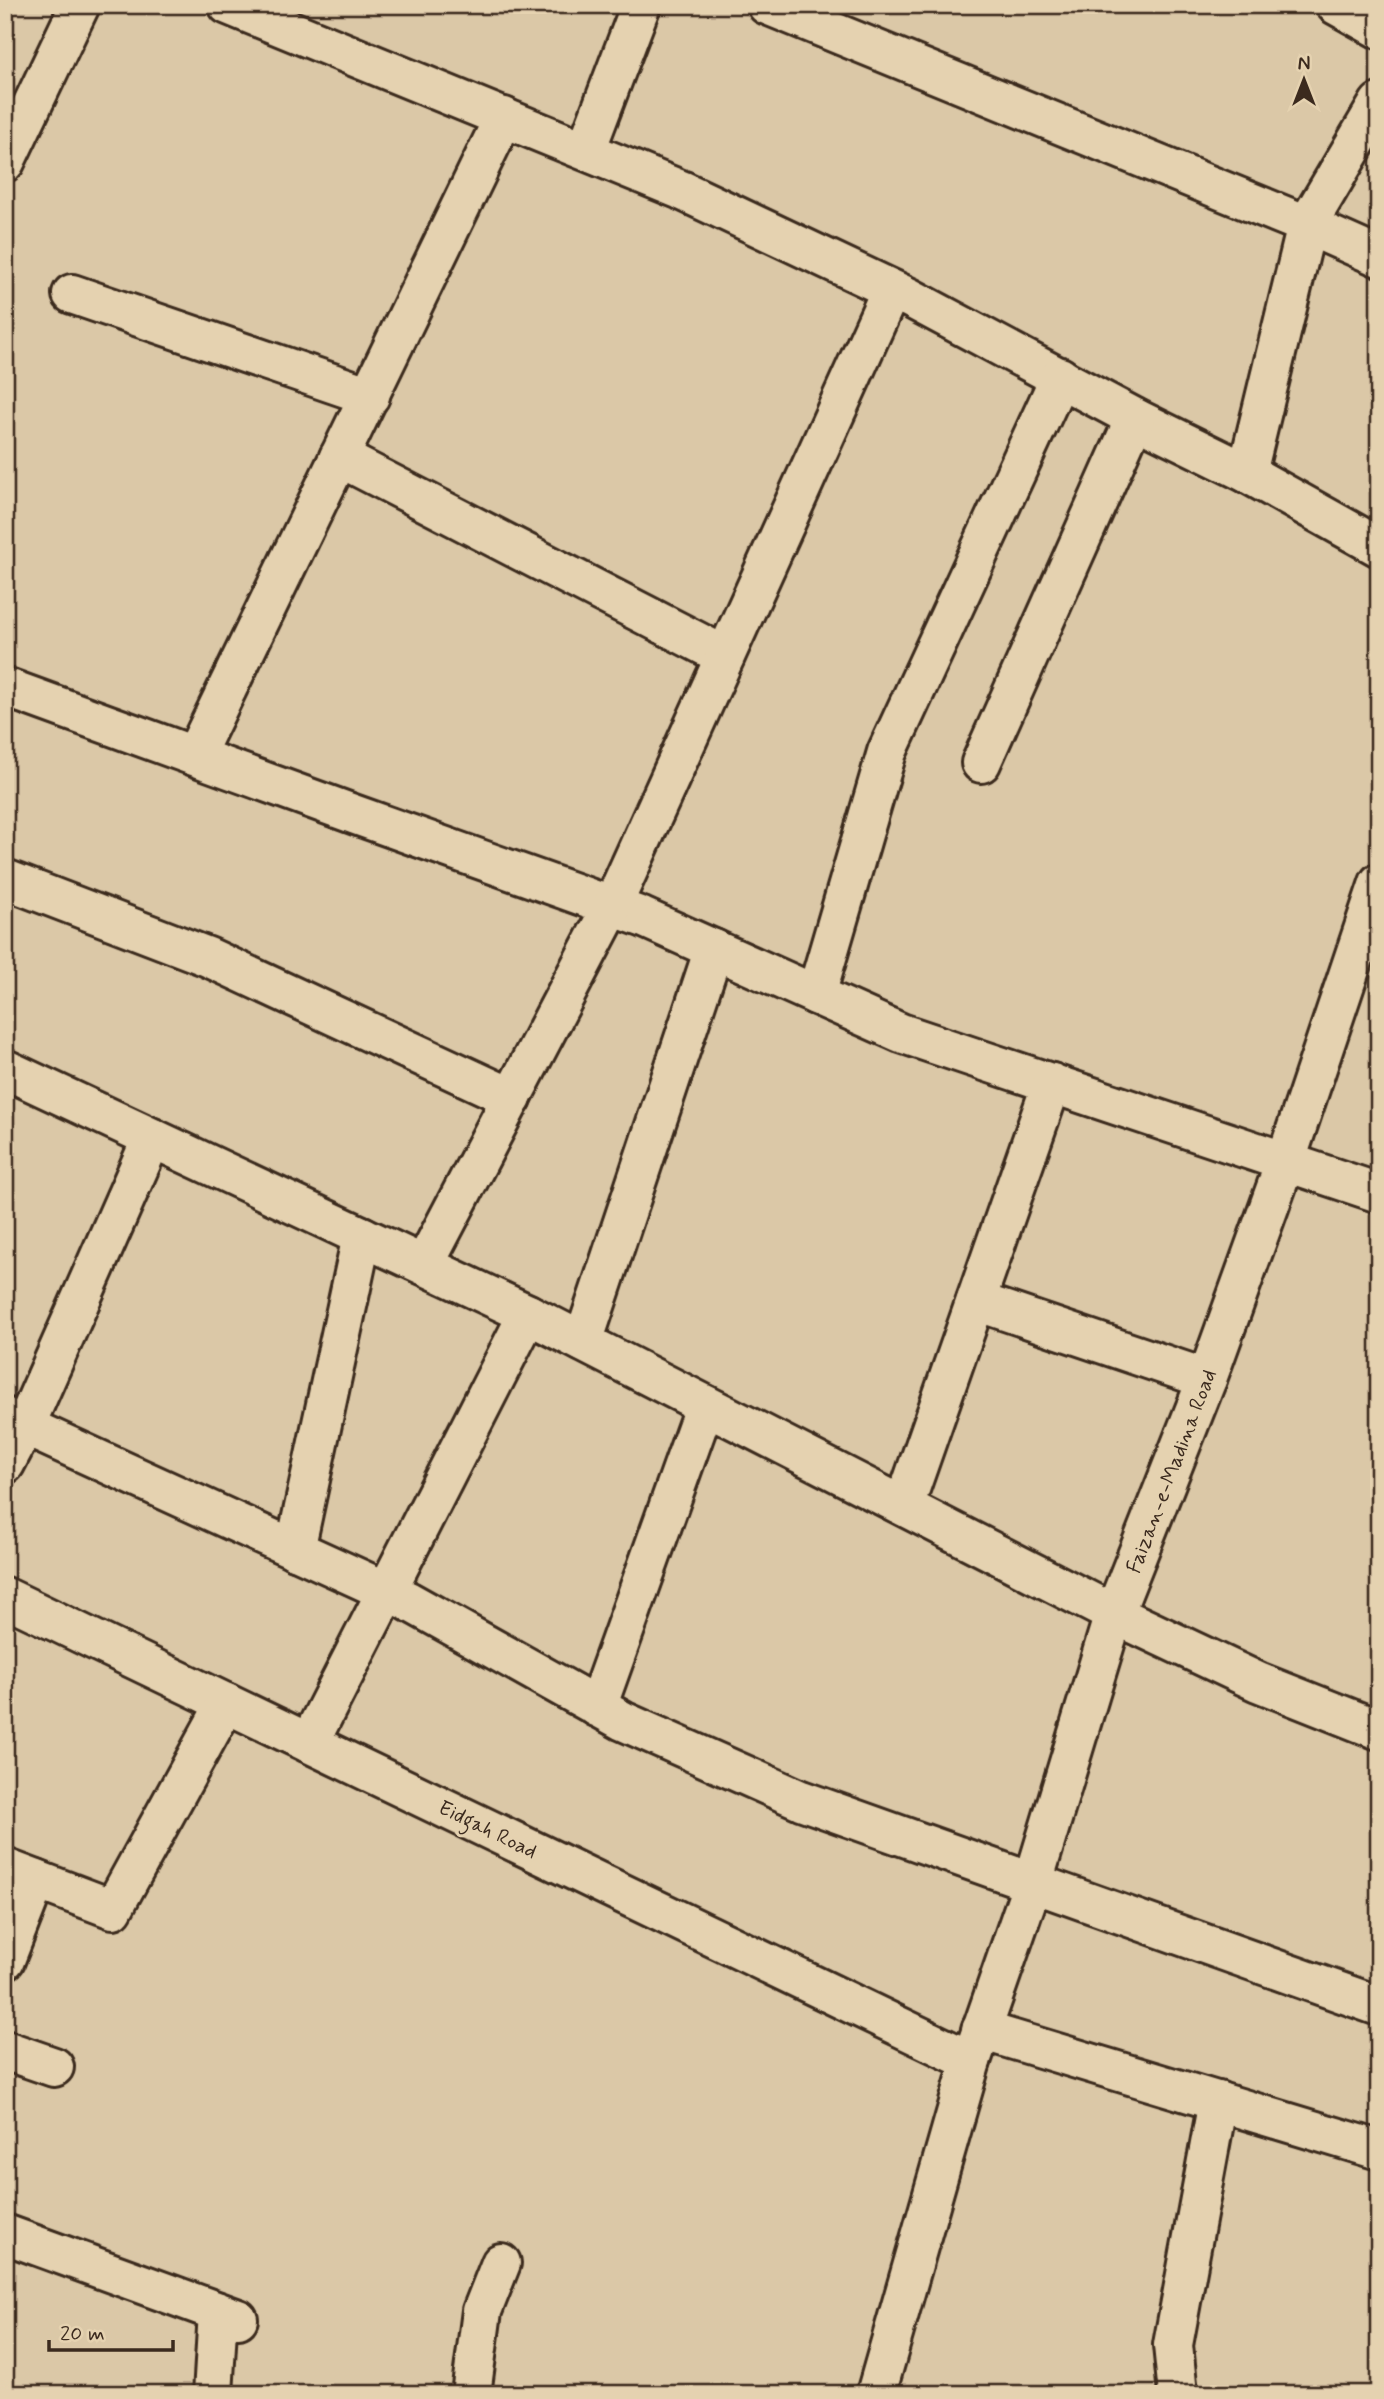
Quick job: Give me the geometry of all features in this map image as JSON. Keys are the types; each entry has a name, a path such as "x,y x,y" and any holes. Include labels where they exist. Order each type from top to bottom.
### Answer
{"street":[{"path":"5,162 80,5"},
{"path":"228,5 681,190 891,289 1135,418 1247,473 1379,547"},
{"path":"586,150 641,5"},
{"path":"766,5 1307,225 1379,257"},
{"path":"1336,5 1379,29"},
{"path":"1247,473 1307,225 1379,103"},
{"path":"195,755 504,117"},
{"path":"424,1265 612,906 891,289"},
{"path":"72,294 370,396"},
{"path":"816,995 887,752 1060,377"},
{"path":"981,763 1135,418"},
{"path":"339,457 725,656"},
{"path":"5,687 356,816 612,906 901,1033 1379,1192"},
{"path":"5,879 208,957 512,1098"},
{"name":"Faizan-e-Madina Road","path":"876,2394 976,2045 1033,1882 1114,1614 1207,1379 1286,1160 1379,883"},
{"path":"583,1342 714,949"},
{"path":"6,1071 528,1314 1114,1614 1258,1682 1379,1730"},
{"path":"904,1506 1052,1083"},
{"path":"5,1464 15,1421 152,1138"},
{"path":"296,1550 362,1237"},
{"path":"976,1301 1207,1379"},
{"path":"309,1743 528,1314"},
{"path":"597,1707 705,1405"},
{"path":"15,1421 388,1592 623,1721 800,1800 1379,2006"},
{"name":"Eidgah Road","path":"5,1597 309,1743 976,2045 1217,2101 1379,2150"},
{"path":"5,1960 20,1874 113,1909 226,1703"},
{"path":"5,2050 54,2067"},
{"path":"1178,2394 1173,2345 1217,2101"},
{"path":"5,2234 228,2316 213,2394"},
{"path":"471,2394 482,2311 501,2263"}]}
